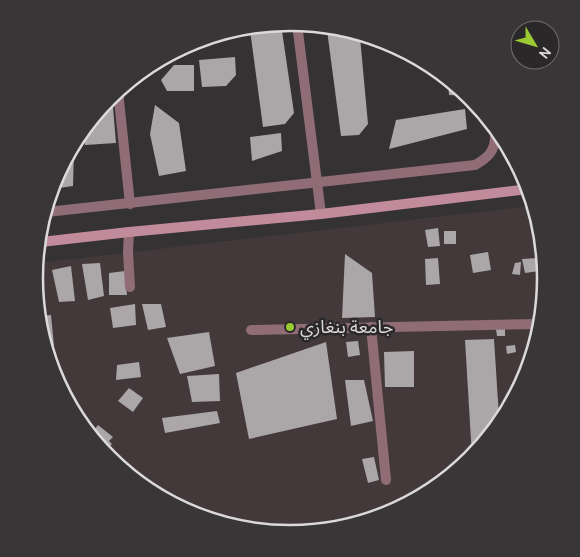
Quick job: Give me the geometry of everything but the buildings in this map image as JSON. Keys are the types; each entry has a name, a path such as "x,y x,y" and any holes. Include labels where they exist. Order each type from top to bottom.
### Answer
{"street":[{"path":"298,31 321,214"},
{"path":"119,100 130,204"},
{"path":"52,212 475,165 489,156 494,147 495,139"},
{"path":"46,241 321,214 520,190"},
{"path":"129,232 130,287"},
{"path":"251,330 533,324"},
{"path":"371,328 386,480"}],"shaded area":[{"name":"جامعة بنغازي","path":"526,207 537,262 537,295 529,342 512,388 496,416 476,442 441,475 414,493 369,513 322,524 290,526 258,524 211,513 166,493 139,475 104,442 84,416 68,388 56,358 45,311 43,262"}],"place":[{"name":"جامعة بنغازي","path":"290,327"}]}
